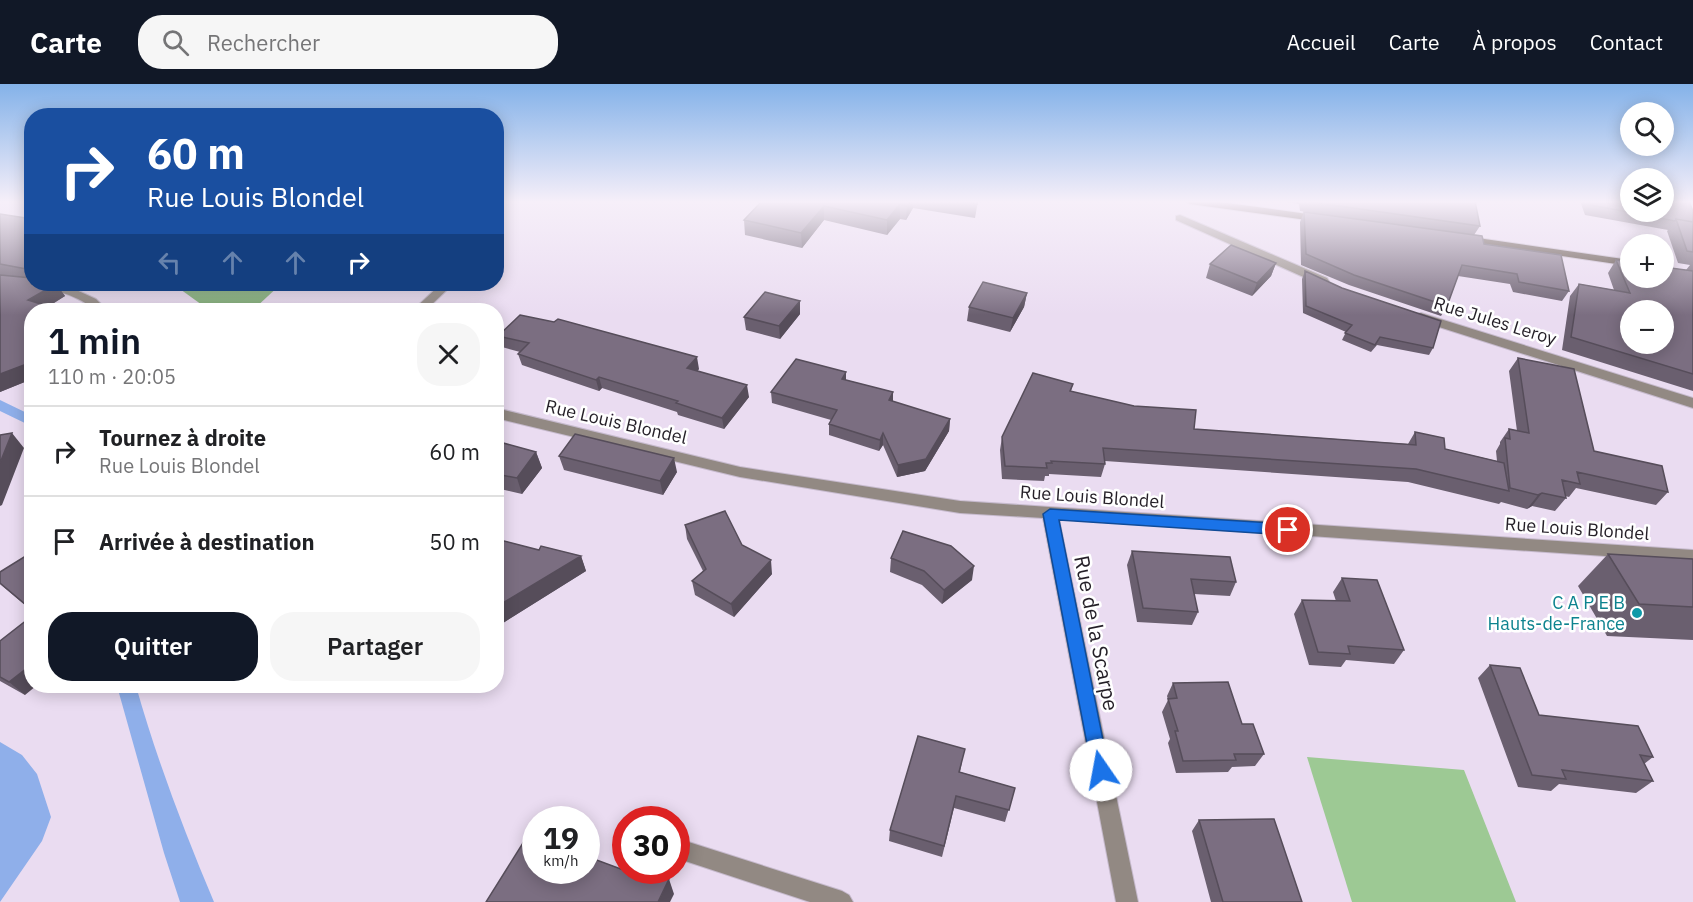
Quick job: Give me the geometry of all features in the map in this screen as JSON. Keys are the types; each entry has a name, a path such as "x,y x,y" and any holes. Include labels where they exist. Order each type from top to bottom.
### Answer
{"main road":[{"path":"1465,239 1620,261"}],"street":[{"path":"1228,239 1334,285"},
{"path":"0,281 24,283"},
{"path":"65,291 78,294 95,303"},
{"path":"427,303 439,291"},
{"name":"Rue Jules Leroy","path":"1408,313 1693,402"},
{"name":"Rue Louis Blondel","path":"504,415 740,472 960,507 1693,556"},
{"name":"Rue de la Scarpe","path":"1050,514 1127,902"},
{"path":"690,853 842,902"}],"green space":[{"path":"183,291 273,291 261,303 199,303"},
{"path":"1307,757 1464,770 1516,902 1352,902"}],"water":[{"path":"0,400 24,412 24,423 0,411"},
{"path":"119,693 138,693 172,795 214,902 180,902"},
{"path":"0,742 22,755 37,774 51,817 42,841 0,902"}],"building":[{"path":"0,239 24,239 24,268 0,264"},
{"path":"1305,239 1483,239 1484,244 1561,255 1569,291 1519,282 1517,274 1462,265 1447,306 1354,275 1306,254"},
{"path":"1683,239 1693,239 1693,252 1687,251"},
{"path":"1231,245 1276,263 1257,283 1210,264"},
{"path":"1674,268 1693,271 1693,374 1627,354 1674,354 1674,300 1620,300 1620,352 1571,337 1579,284 1630,293 1628,288 1674,288"},
{"path":"1305,271 1342,288 1441,321 1433,348 1380,337 1375,345 1345,333 1352,325 1306,306"},
{"path":"0,275 24,277 24,291 44,291 28,300 38,303 24,303 24,365 0,374"},
{"path":"983,282 1027,293 1013,318 969,307"},
{"path":"765,292 800,301 779,326 744,317"},
{"path":"520,315 554,322 558,319 697,357 687,368 747,385 722,418 676,403 678,401 599,377 596,380 518,354 529,343 504,337 504,330"},
{"path":"1518,358 1574,369 1594,451 1662,466 1668,492 1577,472 1580,484 1562,480 1566,498 1542,493 1538,495 1510,488 1505,438 1510,439 1509,429 1529,433"},
{"path":"796,359 846,372 842,379 893,392 889,400 950,419 926,459 898,465 883,433 880,440 829,424 837,410 771,392"},
{"path":"1033,373 1073,384 1070,391 1134,406 1196,410 1194,429 1416,445 1415,432 1444,438 1445,449 1504,463 1509,491 1416,469 1103,448 1105,464 1051,461 1052,463 1046,463 1047,468 1005,466 1002,437"},
{"path":"12,433 0,463 0,435"},
{"path":"575,434 674,458 660,481 559,456"},
{"path":"504,443 536,452 517,478 504,476"},
{"path":"725,511 742,545 771,560 731,604 692,581 706,569 685,525"},
{"path":"903,531 951,546 974,566 944,590 924,571 891,558"},
{"path":"504,541 539,550 541,546 581,556 504,602"},
{"path":"1132,551 1230,557 1236,582 1191,579 1198,612 1143,608"},
{"path":"1608,554 1693,559 1693,607 1639,604"},
{"path":"24,557 24,603 0,583 0,572"},
{"path":"1342,578 1377,580 1404,650 1348,646 1350,654 1318,652 1302,600 1350,601"},
{"path":"24,622 24,670 9,682 0,677 0,641"},
{"path":"1490,665 1520,668 1539,715 1638,726 1653,757 1640,755 1653,781 1562,770 1566,779 1532,775"},
{"path":"1228,682 1242,724 1253,724 1264,754 1234,754 1236,760 1183,761 1175,731 1178,731 1168,699 1177,698 1173,683"},
{"path":"918,736 965,749 959,772 1015,788 1009,810 956,796 944,846 890,830"},
{"path":"1274,819 1302,902 1223,902 1199,820"},
{"path":"522,845 522,884 600,884 600,861 612,866 612,884 667,884 658,902 486,902"}],"place":[{"name":"C A P E B Hauts-de-France","path":"1637,613"}],"route":[{"path":"1101,770 1050,514 1288,530"}]}
